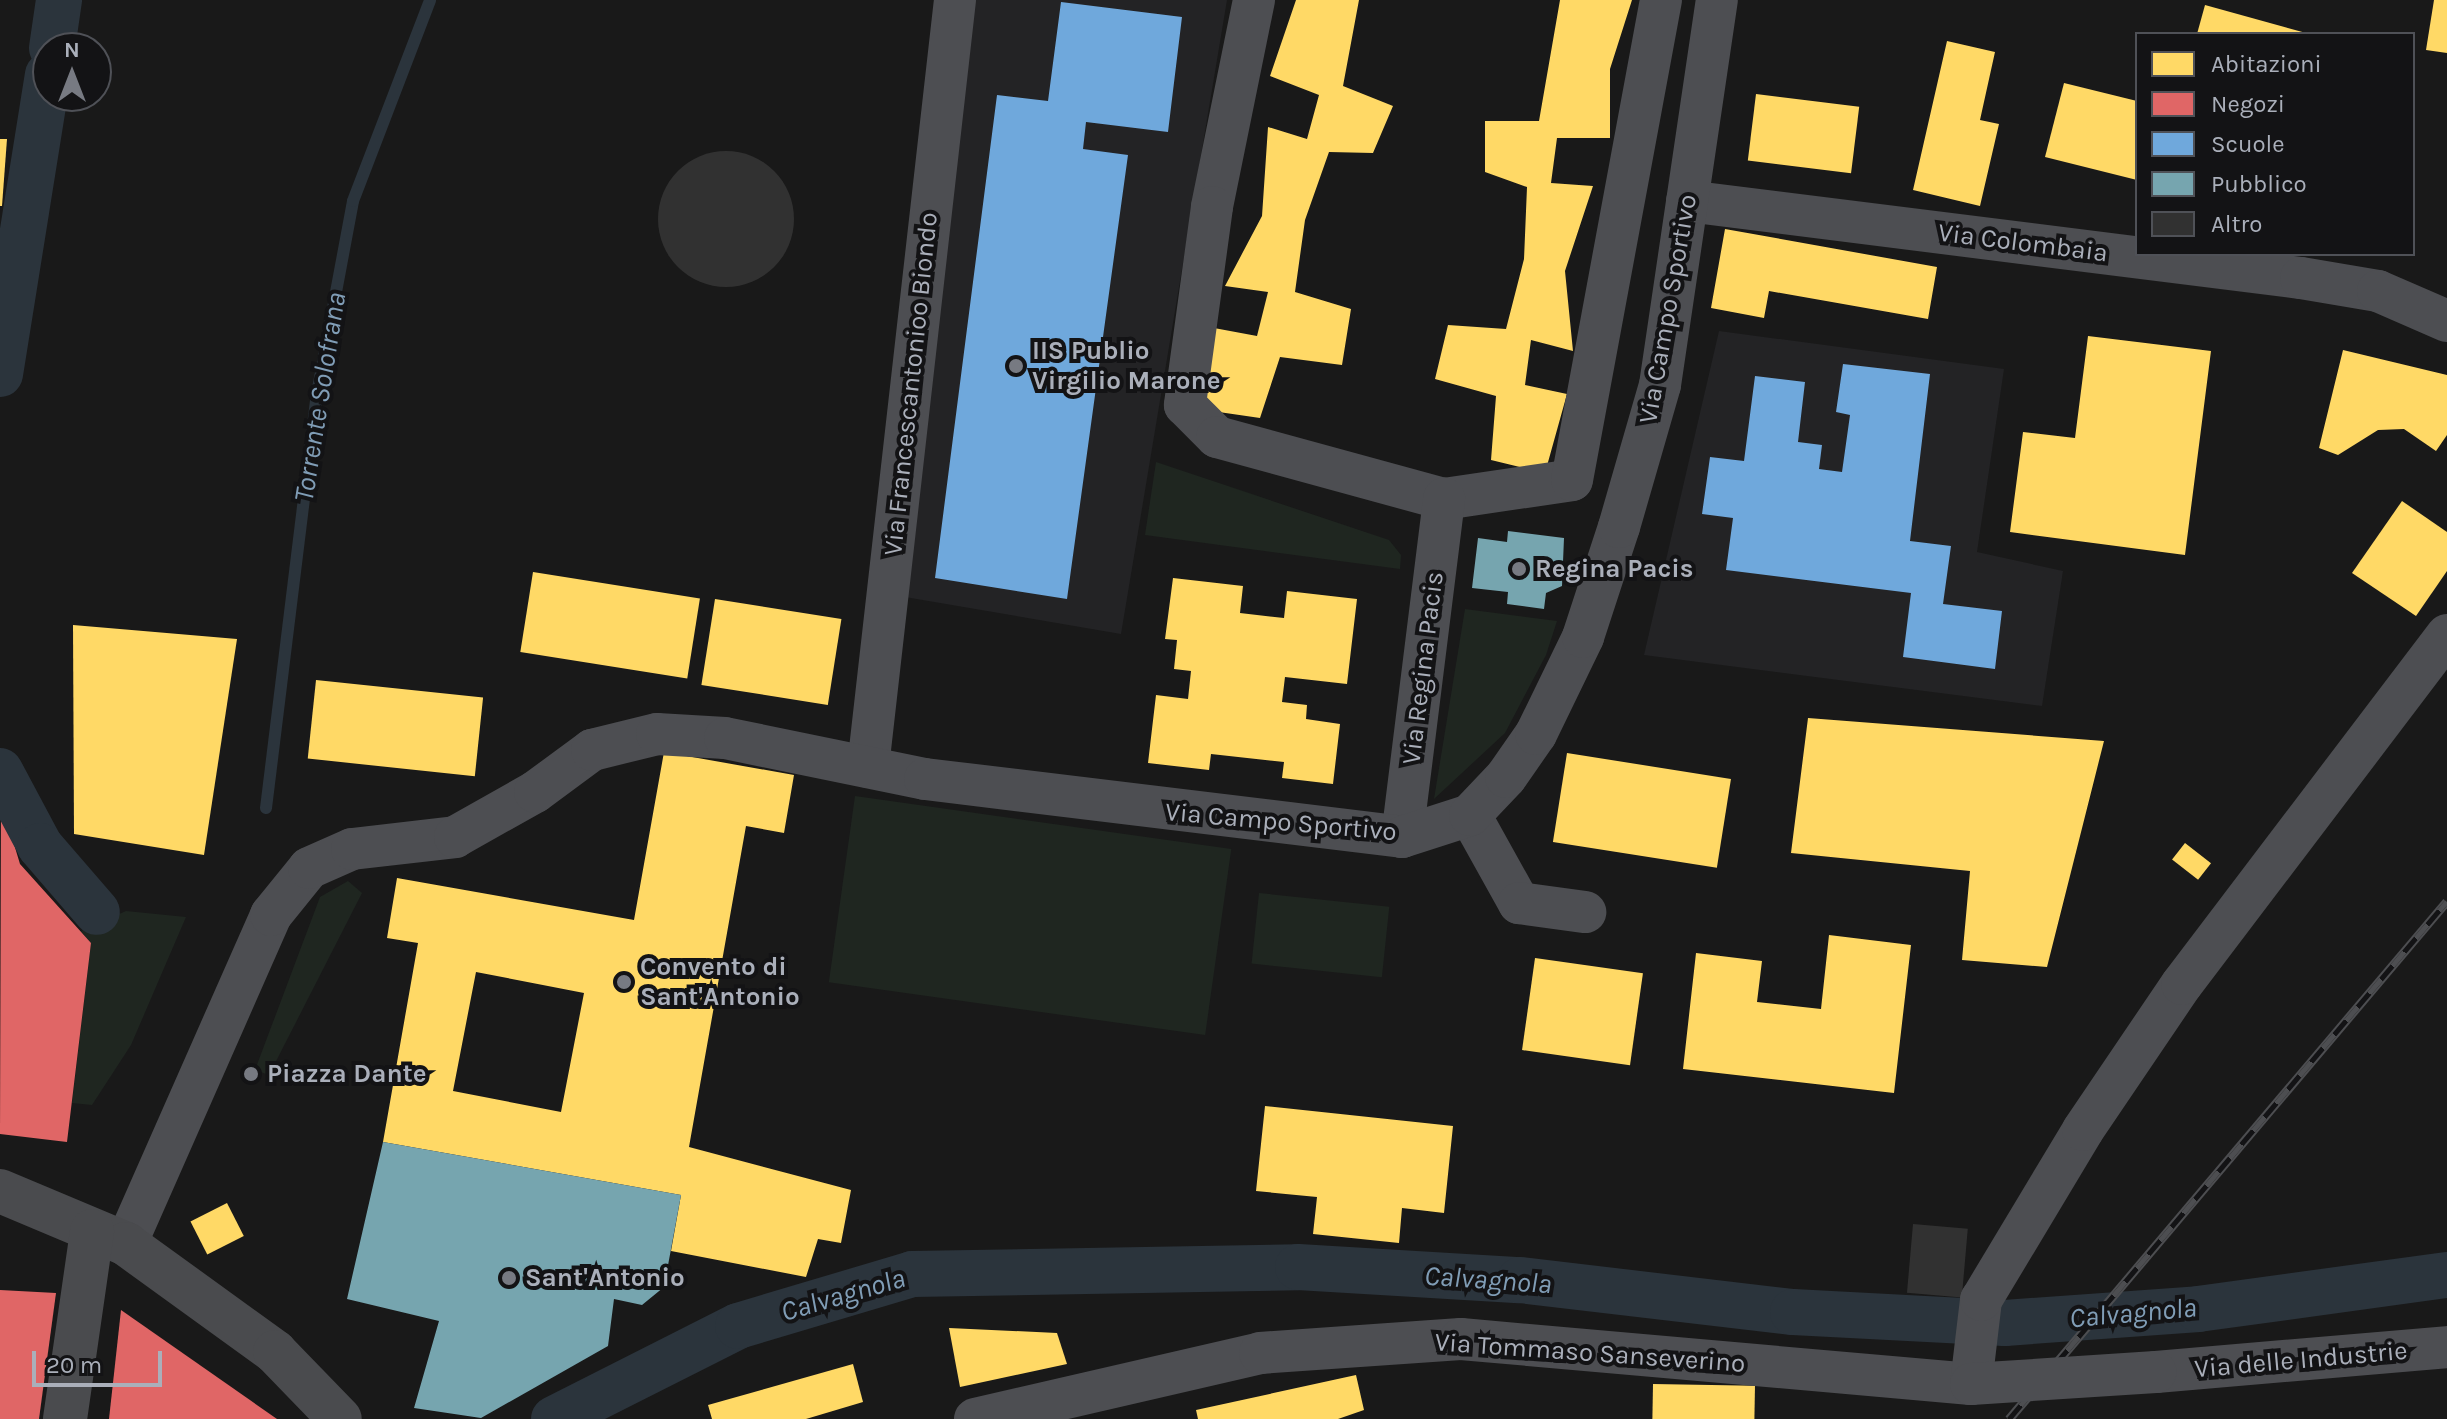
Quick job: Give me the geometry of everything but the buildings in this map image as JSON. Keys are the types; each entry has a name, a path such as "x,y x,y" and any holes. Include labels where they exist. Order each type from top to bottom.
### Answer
{"main road":[{"path":"0,1191 109,1237 275,1352 340,1419"},
{"path":"65,1419 109,1237"}],"street":[{"name":"Via Francescantonioo Biondo","path":"868,767 955,0"},
{"path":"1254,0 1212,207 1185,405 1217,437 1444,499 1572,480 1661,0"},
{"name":"Via Campo Sportivo","path":"109,1237 271,915 309,868 352,849 455,837 535,792 592,750 657,734 725,738 868,767 1101,804 1402,837 1470,815 1506,777 1536,734 1583,637 1660,385 1717,0"},
{"name":"Via Colombaia","path":"1687,201 2317,281 2378,291 2447,321"},
{"name":"Via Regina Pacis","path":"1402,837 1444,499"},
{"path":"1971,1384 1981,1300 2083,1130 2182,984 2447,635"},
{"path":"1470,815 1519,903 1585,912"},
{"name":"Via Tommaso Sanseverino","path":"975,1419 1260,1353 1461,1339 1971,1384"},
{"name":"Via delle Industrie","path":"1971,1384 2447,1347"}],"shaded area":[{"path":"969,0 1227,0 1121,634 905,597"},
{"path":"1719,331 2004,369 1977,552 2063,571 2042,706 1644,655"},
{"path":"1156,462 1389,540 1401,555 1400,569 1145,535"},
{"path":"1465,609 1557,621 1546,655 1505,733 1434,799"},
{"path":"855,796 1231,849 1205,1035 829,982"},
{"path":"348,881 362,893 269,1075 255,1070 320,897"},
{"path":"1259,893 1389,907 1382,977 1252,964"},
{"path":"126,911 186,917 131,1045 92,1105 72,1103 91,943 81,931"}],"waterway":[{"name":"Torrente Solofrana","path":"54,32 59,0"},
{"name":"Torrente Solofrana","path":"266,808 316,399 353,201 430,0"},
{"name":"Torrente Solofrana","path":"0,374 42,112"},
{"name":"Torrente Solofrana","path":"0,771 40,846 97,912"},
{"name":"Calvagnola","path":"554,1419 738,1326 912,1274 1298,1267 1520,1280 1793,1312 2005,1323 2198,1309 2447,1275"}],"railway":[{"path":"2009,1419 2447,901"}],"place":[{"name":"IIS Publio Virgilio Marone","path":"1016,366"},
{"name":"Regina Pacis","path":"1519,569"},
{"name":"Convento di Sant'Antonio","path":"624,982"},
{"name":"Piazza Dante","path":"251,1074"},
{"name":"Sant'Antonio","path":"509,1278"}]}
